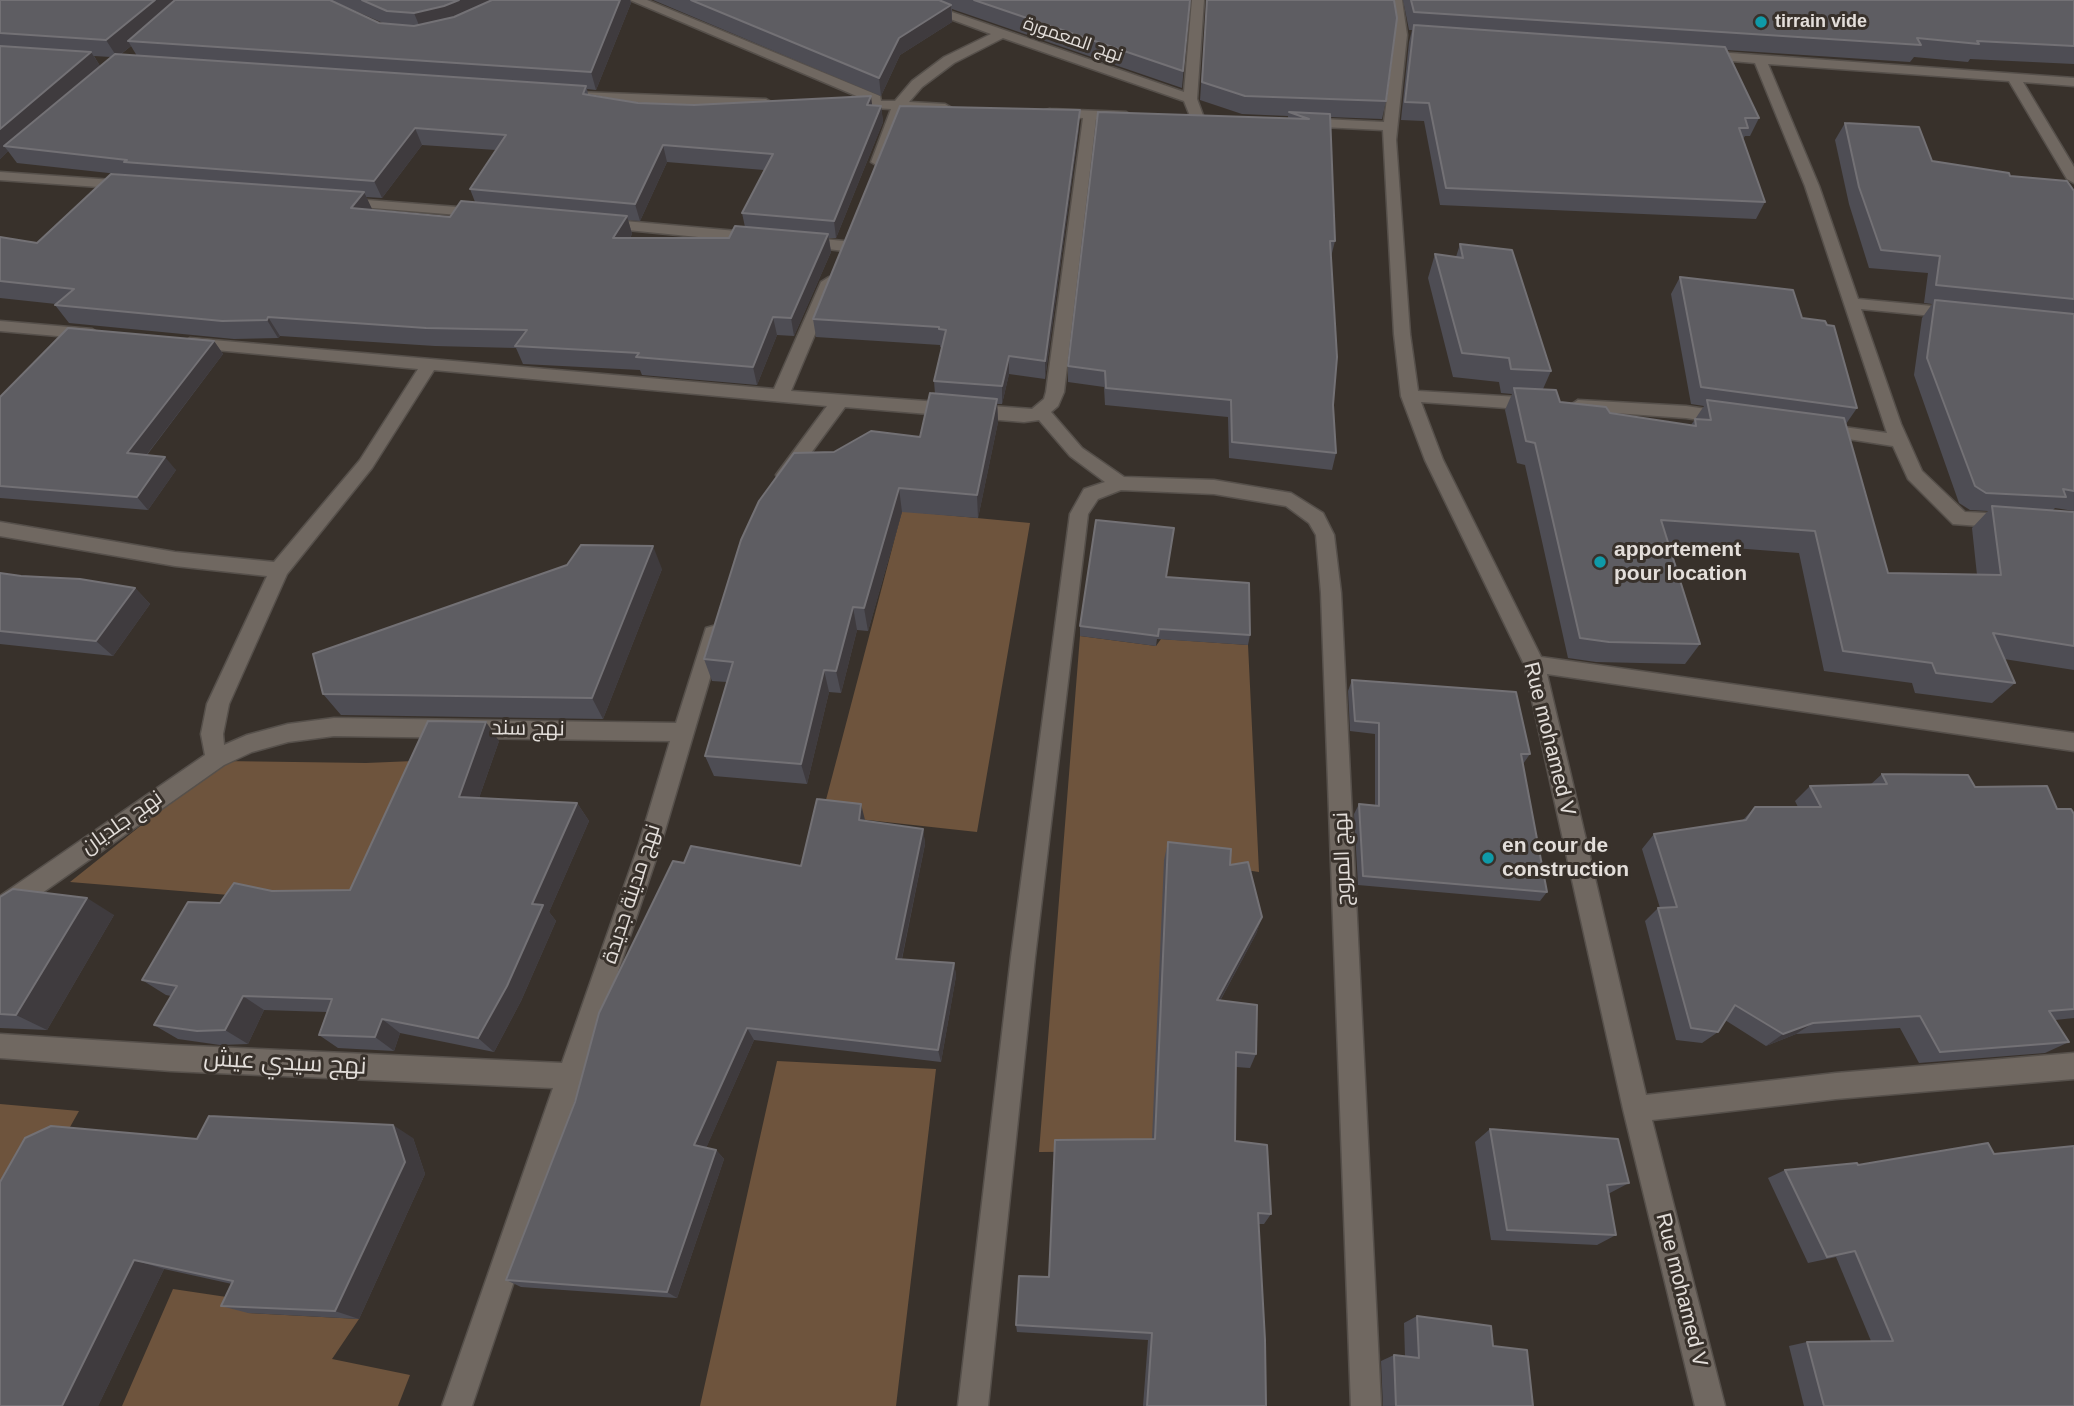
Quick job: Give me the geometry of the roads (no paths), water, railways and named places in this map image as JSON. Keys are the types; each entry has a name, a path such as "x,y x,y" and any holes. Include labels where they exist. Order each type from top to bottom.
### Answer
{"street":[{"path":"636,0 884,103"},
{"path":"1196,118 1190,99 1198,0"},
{"name":"Rue mohamed V","path":"1396,0 1408,35 1388,126 1402,334 1410,396 1434,460 1534,664 1636,1109 1710,1406"},
{"name":"نهج المعمورة","path":"917,2 1190,99"},
{"path":"870,181 900,104 937,67 1002,34"},
{"path":"1691,54 2074,82"},
{"path":"1760,59 1812,186 1899,441 1914,474 1960,519 2023,522"},
{"path":"2014,78 2074,179"},
{"path":"562,94 685,102 777,103"},
{"path":"830,103 959,108"},
{"path":"1037,112 1143,117"},
{"path":"180,342 1024,416 1041,412 1052,402 1055,392 1090,115"},
{"path":"1285,121 1388,126"},
{"path":"0,176 138,186"},
{"path":"331,201 497,215"},
{"path":"580,222 782,240 842,252 780,396"},
{"path":"1851,303 1969,314"},
{"path":"0,326 111,335"},
{"path":"216,759 212,734 218,704 279,570 366,464 429,364"},
{"path":"1410,396 1686,412 1739,419"},
{"path":"775,490 840,401"},
{"path":"1041,412 1076,452 1120,483"},
{"path":"1806,428 1899,441"},
{"path":"973,1406 1023,957 1079,514 1091,494 1120,483"},
{"name":"نهج المروج","path":"1120,483 1214,487 1291,500 1316,518 1325,535 1331,593 1366,1406"},
{"path":"0,529 175,559 279,570"},
{"name":"نهج مدينة جديدة","path":"457,1406 650,844 719,615"},
{"path":"1534,664 2074,742"},
{"name":"نهج سند","path":"247,744 288,733 334,727 684,732"},
{"name":"نهج جلديان","path":"0,909 216,759 247,744"},
{"name":"نهج سيدي عيش","path":"0,1046 171,1058 571,1076"},
{"path":"1636,1109 1836,1086 2074,1066"}],"place":[{"name":"tirrain vide","path":"1761,22"},
{"name":"apportement pour location","path":"1600,562"},
{"name":"en cour de construction","path":"1488,858"}]}
